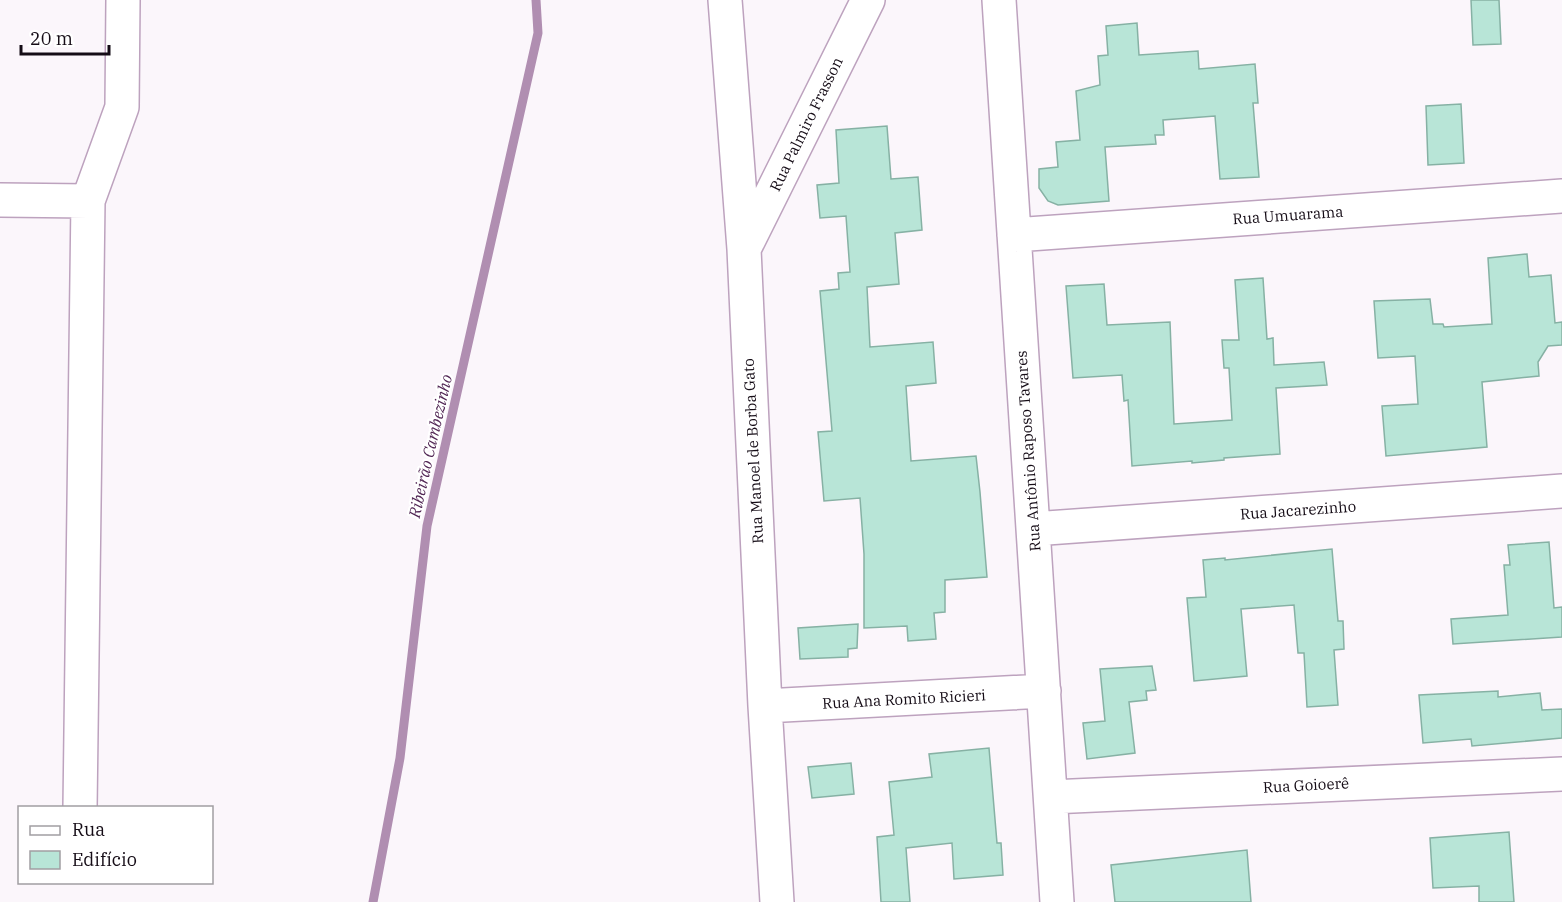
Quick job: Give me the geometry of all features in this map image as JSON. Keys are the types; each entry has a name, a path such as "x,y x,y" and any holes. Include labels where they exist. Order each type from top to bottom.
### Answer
{"street":[{"path":"80,806 88,201 122,107 123,0"},
{"name":"Rua Manoel de Borba Gato","path":"725,0 744,249 765,706 777,902"},
{"name":"Rua Palmiro Frasson","path":"744,249 867,0"},
{"name":"Rua Antônio Raposo Tavares","path":"999,0 1058,902"},
{"name":"Rua Umuarama","path":"1014,235 1562,196"},
{"path":"0,200 88,201"},
{"name":"Rua Jacarezinho","path":"1033,529 1562,491"},
{"name":"Rua Ana Romito Ricieri","path":"765,706 1044,691"},
{"name":"Rua Goioerê","path":"1051,797 1562,774"}],"building":[{"path":"1471,0 1499,0 1501,44 1473,45"},
{"path":"1137,23 1139,55 1198,51 1199,69 1255,64 1258,103 1253,103 1259,177 1220,179 1215,116 1163,120 1164,135 1155,135 1156,144 1105,147 1109,201 1058,205 1048,201 1039,188 1039,169 1058,167 1056,142 1080,140 1076,91 1100,85 1098,56 1108,55 1106,26"},
{"path":"1461,104 1464,163 1428,165 1426,106"},
{"path":"887,126 891,179 918,177 922,230 895,233 899,284 867,287 870,347 933,342 936,383 906,386 911,461 976,456 987,577 945,580 945,612 934,613 936,639 908,641 907,626 864,628 864,554 860,498 824,501 818,432 832,431 820,291 839,289 838,273 850,272 846,216 820,218 817,185 839,183 836,130"},
{"path":"1527,254 1529,277 1551,275 1555,323 1562,322 1562,345 1548,346 1538,362 1539,376 1482,382 1487,447 1386,456 1382,406 1418,404 1415,356 1378,358 1374,301 1430,299 1433,324 1443,324 1444,327 1492,324 1488,258"},
{"path":"1263,278 1267,339 1273,338 1274,365 1324,362 1327,385 1276,388 1280,454 1192,463 1192,461 1132,466 1128,400 1124,401 1122,375 1073,378 1066,286 1104,284 1107,325 1170,322 1174,424 1232,420 1229,368 1224,368 1222,340 1239,340 1235,280"},
{"path":"1549,542 1554,608 1562,607 1562,637 1453,644 1451,619 1508,615 1504,565 1510,565 1508,545"},
{"path":"1332,549 1338,621 1343,621 1344,649 1334,650 1338,705 1307,707 1304,653 1298,653 1294,605 1241,609 1247,676 1194,681 1187,598 1206,597 1203,560 1225,558 1225,560"},
{"path":"858,624 857,648 848,649 848,657 800,659 798,628"},
{"path":"1152,666 1156,690 1146,691 1147,700 1129,702 1135,753 1087,759 1083,723 1105,721 1100,669"},
{"path":"1498,691 1498,697 1540,693 1542,710 1562,709 1562,738 1472,746 1471,739 1423,743 1419,695"},
{"path":"989,748 997,843 1001,843 1003,875 954,879 952,843 906,848 910,902 881,902 877,837 894,835 889,782 932,777 929,754"},
{"path":"851,763 854,794 812,798 808,767"},
{"path":"1509,832 1514,902 1479,902 1479,886 1433,888 1430,838"},
{"path":"1247,850 1251,902 1115,902 1111,865"}],"waterway":[{"name":"Ribeirão Cambezinho","path":"373,902 400,758 427,526 538,33 536,0"}]}
